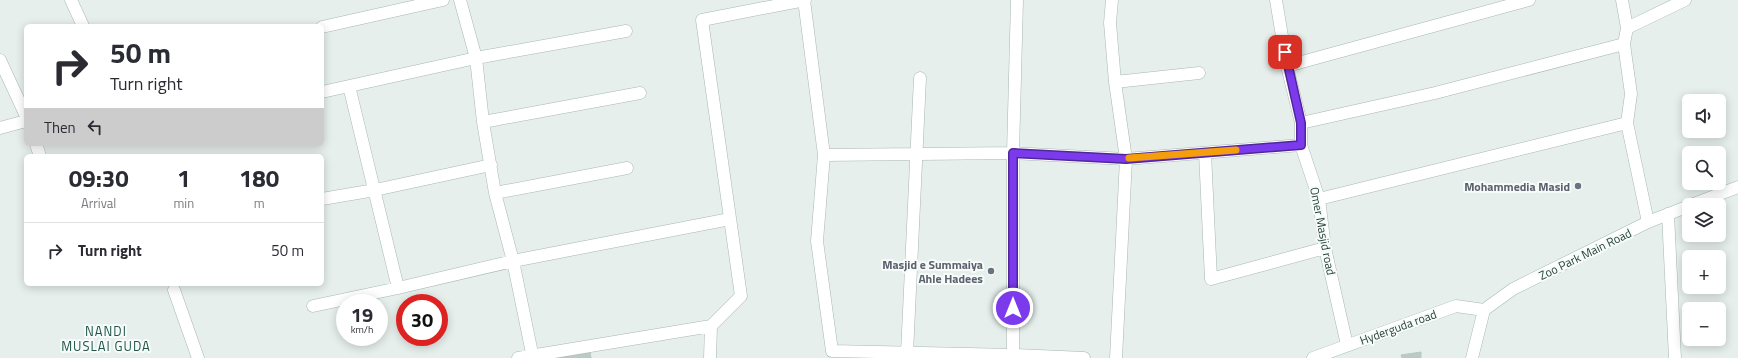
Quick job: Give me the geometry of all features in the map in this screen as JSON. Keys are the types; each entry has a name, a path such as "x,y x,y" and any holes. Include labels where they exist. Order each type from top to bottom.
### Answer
{"street":[{"path":"72,0 82,24"},
{"path":"324,26 443,0"},
{"path":"460,0 476,58 483,122 495,193 513,261 533,356"},
{"path":"518,358 711,326 741,296 702,20 804,0 824,155 817,241 832,351 1084,358"},
{"path":"1013,356 1013,153 1017,0"},
{"path":"1112,0 1110,23 1115,82 1126,159 1116,358"},
{"name":"Omer Masjid road","path":"1276,0 1287,66 1301,123 1301,145 1319,199 1325,248 1347,346"},
{"path":"1287,66 1529,0"},
{"path":"1622,0 1627,28 1624,44 1632,94 1627,123 1648,222"},
{"path":"1627,28 1685,0"},
{"path":"324,92 476,58 626,31"},
{"path":"1301,123 1436,93 1624,44"},
{"path":"0,60 24,112"},
{"path":"1115,82 1199,73"},
{"path":"907,353 920,78"},
{"path":"349,86 398,288"},
{"path":"483,122 640,93"},
{"path":"0,128 24,122"},
{"path":"1319,199 1627,123"},
{"path":"824,155 1013,153 1126,159 1301,145"},
{"path":"1205,153 1211,279 1325,248"},
{"path":"324,199 375,190 491,165"},
{"path":"495,193 627,168"},
{"name":"Zoo Park Main Road","path":"1709,198 1738,187"},
{"name":"Zoo Park Main Road","path":"1484,310 1513,289 1648,222 1682,208"},
{"path":"1668,214 1675,358"},
{"path":"313,306 513,261 730,219"},
{"path":"174,290 198,358"},
{"name":"Hyderguda road","path":"1313,358 1456,306 1484,310"},
{"path":"1472,358 1484,310"},
{"path":"710,358 711,326"}],"building":[{"path":"590,351 591,358 558,358"},
{"path":"1421,352 1421,358 1402,358 1401,355"}],"slow traffic":[{"path":"1129,158 1236,150"}],"place":[{"name":"Mohammedia Masid","path":"1578,186"},
{"name":"Masjid e Summaiya Ahle Hadees","path":"991,271"}],"district":[{"name":"NANDI MUSLAI GUDA","path":"106,338"}],"route":[{"path":"1013,308 1013,153 1126,159 1301,145 1301,123 1285,52"}]}
